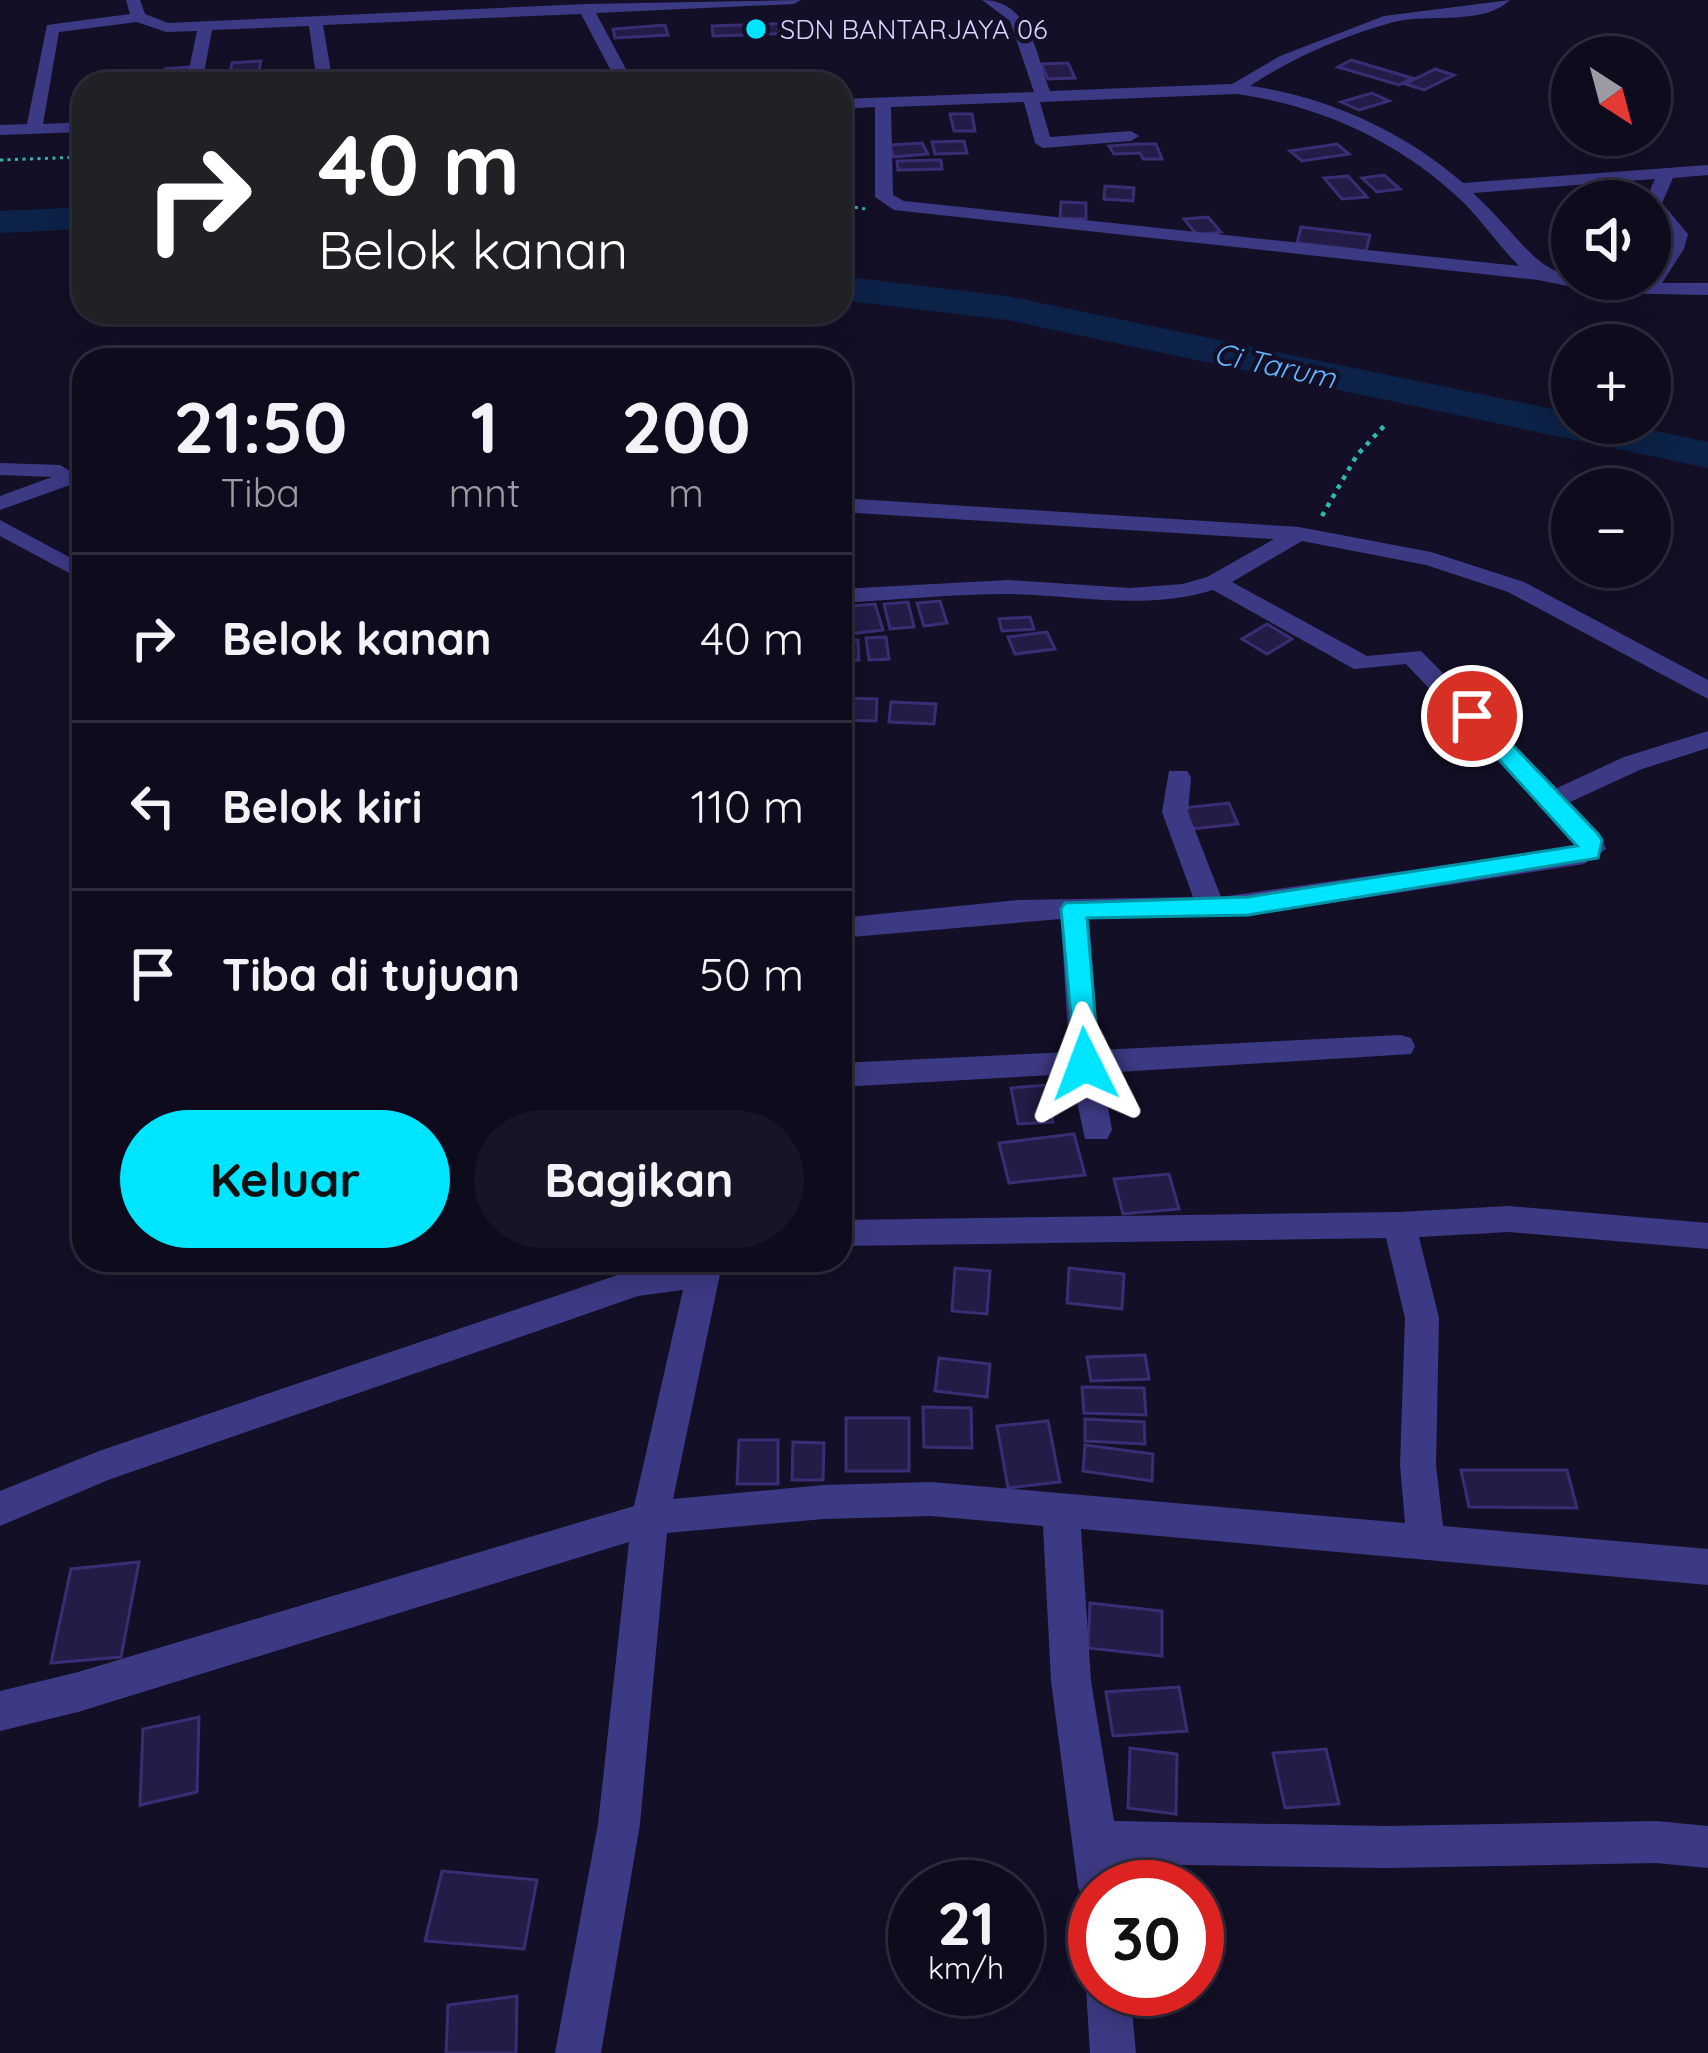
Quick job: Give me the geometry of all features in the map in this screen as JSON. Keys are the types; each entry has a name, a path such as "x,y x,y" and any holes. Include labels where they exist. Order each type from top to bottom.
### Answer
{"street":[{"path":"34,128 46,82 52,28 136,8 166,28 794,0"},
{"path":"989,0 1017,19 1037,98 1042,143 1131,136"},
{"path":"1236,89 1248,78 1298,54 1391,18 1491,9 1503,0"},
{"path":"586,8 618,72"},
{"path":"315,20 323,72"},
{"path":"196,72 205,26"},
{"path":"852,103 1268,91 1312,103 1408,153 1458,189 1539,274"},
{"path":"883,102 884,197 900,206 1551,276"},
{"path":"0,130 72,127"},
{"path":"1458,189 1708,170"},
{"path":"1662,180 1666,173"},
{"path":"1671,224 1679,234 1671,255"},
{"path":"1671,288 1708,289"},
{"path":"0,469 72,472"},
{"path":"0,503 72,477"},
{"path":"852,506 1305,535 1459,566 1493,577 1640,650 1708,692"},
{"path":"0,526 72,567"},
{"path":"852,595 1008,587 1130,595 1185,590 1215,582 1305,535"},
{"path":"852,927 1074,909 1211,908 1589,852 1590,840 1412,656 1363,664 1215,582"},
{"path":"1553,800 1634,763 1708,739"},
{"path":"1178,777 1175,812 1211,908"},
{"path":"1074,909 1085,1064 1096,1130"},
{"path":"852,1074 1400,1046"},
{"path":"852,1233 1399,1225 1509,1219 1708,1236"},
{"path":"1399,1225 1421,1318 1418,1465 1426,1539"},
{"path":"0,1509 99,1467 679,1272"},
{"path":"578,2053 619,1824 650,1518 702,1272"},
{"path":"0,1711 650,1518 824,1502 932,1499 1708,1567"},
{"path":"1060,1511 1071,1681 1098,1860"},
{"path":"1096,1842 1386,1847 1655,1842 1708,1847"},
{"path":"1110,2016 1113,2053"}],"path":[{"path":"0,160 72,157"},
{"path":"1305,535 1357,455 1384,425"}],"building":[{"name":"SDN BANTARJAYA 06","path":"799,23 800,33 713,36 712,26"},
{"path":"665,25 668,35 615,38 613,29"},
{"path":"1351,60 1412,78 1399,85 1338,67"},
{"path":"261,61 259,72 230,72 232,63"},
{"path":"1068,63 1075,78 1048,79 1041,64"},
{"path":"189,67 188,72 165,69"},
{"path":"1435,69 1454,75 1424,90 1405,84"},
{"path":"1372,93 1389,101 1359,110 1341,102"},
{"path":"950,114 972,114 975,131 954,131"},
{"path":"964,141 967,153 935,154 932,142"},
{"path":"922,143 928,154 894,157 889,145"},
{"path":"1156,144 1162,159 1143,159 1140,153 1114,154 1109,146"},
{"path":"1337,144 1349,154 1302,161 1290,151"},
{"path":"941,160 942,169 898,170 897,161"},
{"path":"1384,175 1400,189 1377,192 1362,178"},
{"path":"1348,176 1367,197 1342,199 1324,178"},
{"path":"1105,186 1134,188 1133,201 1104,199"},
{"path":"1061,202 1086,203 1086,219 1060,218"},
{"path":"1208,217 1221,232 1197,235 1184,219"},
{"path":"1301,227 1370,235 1366,251 1297,243"},
{"path":"940,601 947,623 924,626 917,603"},
{"path":"908,602 914,627 890,629 884,604"},
{"path":"875,604 883,630 852,634 852,606"},
{"path":"1030,617 1034,629 1002,631 999,619"},
{"path":"1267,624 1292,639 1267,654 1242,639"},
{"path":"1047,632 1055,649 1015,654 1008,637"},
{"path":"886,637 889,659 869,660 866,638"},
{"path":"852,640 858,640 859,660 852,660"},
{"path":"852,698 877,699 876,721 852,720"},
{"path":"891,702 936,704 934,724 889,722"},
{"path":"1229,803 1238,824 1192,829 1183,808"},
{"path":"1046,1085 1053,1122 1018,1124 1011,1088"},
{"path":"1074,1134 1085,1175 1009,1183 999,1143"},
{"path":"1169,1174 1179,1209 1123,1214 1114,1179"},
{"path":"955,1268 990,1271 987,1314 952,1311"},
{"path":"1069,1268 1124,1274 1122,1309 1067,1303"},
{"path":"1145,1355 1149,1379 1091,1381 1087,1357"},
{"path":"939,1358 990,1364 987,1397 935,1391"},
{"path":"1082,1387 1144,1388 1146,1415 1084,1413"},
{"path":"923,1407 971,1408 972,1448 924,1447"},
{"path":"846,1418 909,1418 909,1471 846,1471"},
{"path":"1085,1419 1144,1422 1145,1444 1085,1441"},
{"path":"1048,1421 1060,1482 1008,1488 997,1426"},
{"path":"739,1440 778,1440 778,1484 737,1484"},
{"path":"793,1442 824,1443 823,1480 792,1480"},
{"path":"1085,1445 1153,1454 1152,1481 1083,1471"},
{"path":"1461,1470 1567,1470 1577,1508 1469,1507"},
{"path":"139,1562 121,1657 51,1663 71,1569"},
{"path":"1090,1603 1162,1611 1162,1656 1088,1648"},
{"path":"1179,1687 1187,1731 1113,1736 1106,1692"},
{"path":"199,1717 197,1792 140,1805 143,1729"},
{"path":"1130,1748 1177,1754 1176,1814 1128,1808"},
{"path":"1326,1749 1339,1804 1285,1808 1273,1753"},
{"path":"442,1871 537,1880 524,1949 425,1941"},
{"path":"517,1996 516,2053 446,2053 448,2005"}],"waterway":[{"name":"Ci Tarum","path":"0,222 72,219"},
{"name":"Ci Tarum","path":"852,289 1007,308 1708,455"}],"place":[{"name":"SDN BANTARJAYA 06","path":"756,29"}],"route":[{"path":"1085,1064 1074,909 1248,906 1589,852 1590,840 1472,716"}]}
